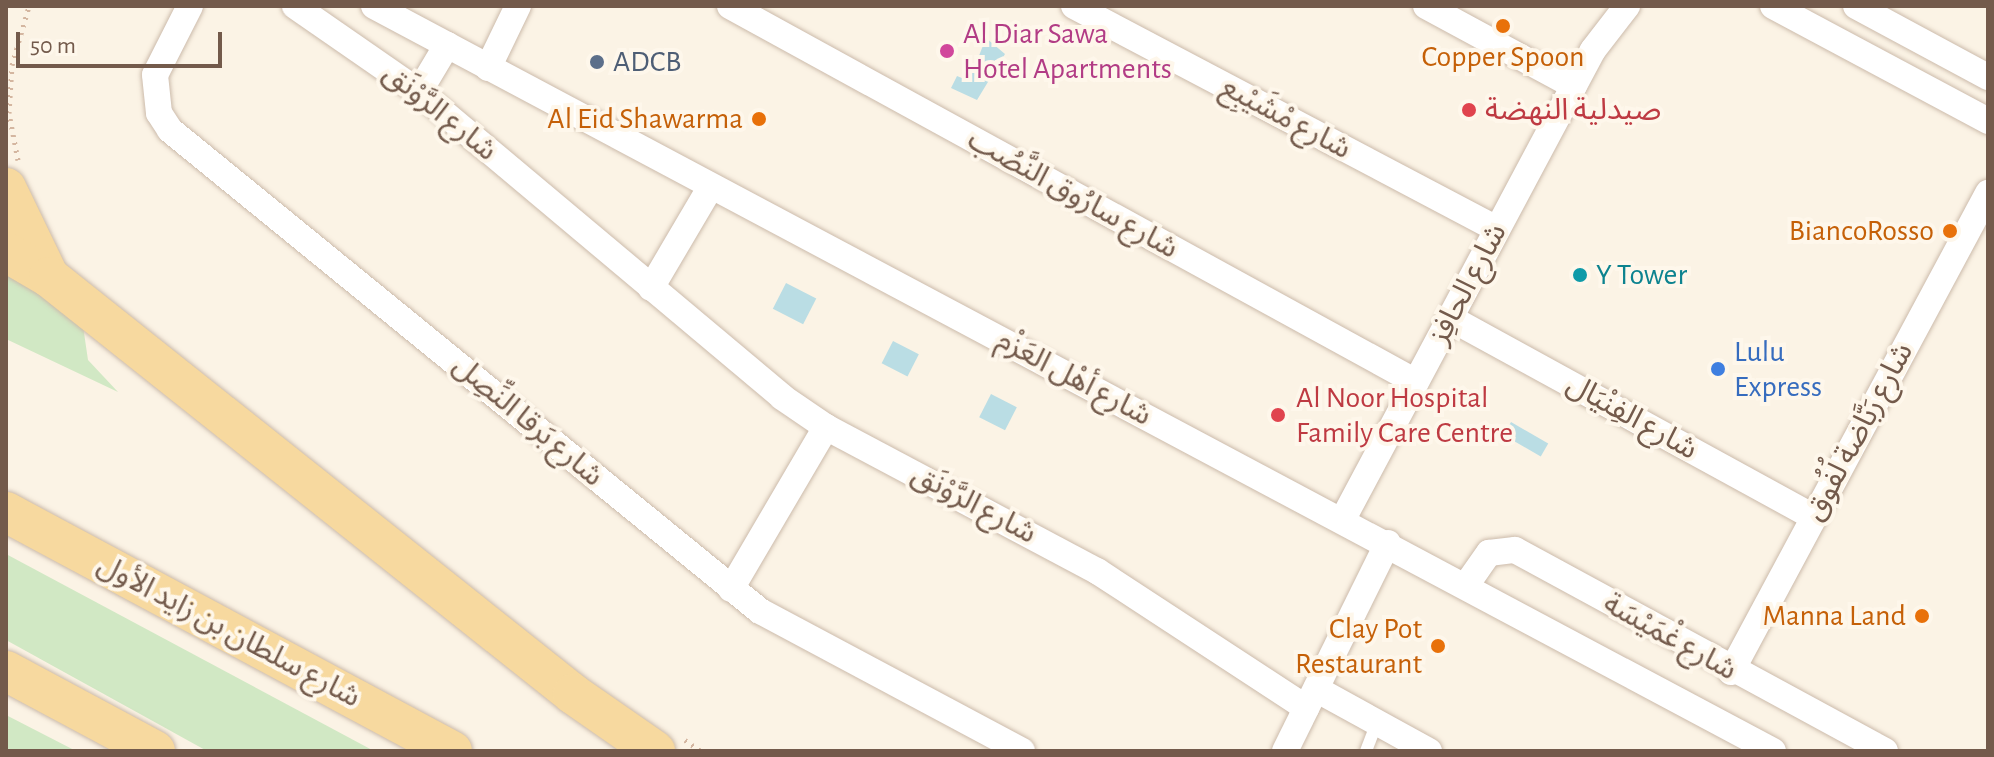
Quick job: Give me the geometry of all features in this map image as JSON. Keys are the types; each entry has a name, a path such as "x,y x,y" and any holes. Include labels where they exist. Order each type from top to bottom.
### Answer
{"main road":[{"path":"13,177 49,277"},
{"path":"6,252 49,277 573,694 655,751"},
{"name":"شارع سلطان بن زايد الأول","path":"6,512 452,751"},
{"path":"6,671 155,751"}],"street":[{"name":"شارع بَرقا النِّصِل","path":"190,6 155,75 159,113 170,130 731,589 793,631 1022,751"},
{"name":"شارع الرَّوْنَق","path":"295,6 419,92 770,389 826,427 1097,571 1311,699 1377,723 1429,751"},
{"name":"شارع أهْل العَزْم","path":"374,6 1467,584 1773,751"},
{"path":"488,68 518,6"},
{"name":"شارع سارُوق النَّصُب","path":"730,6 1416,382"},
{"name":"شارع مْشَيْبِع","path":"1074,6 1497,229"},
{"path":"1426,6 1574,86"},
{"name":"شارع الحافِز","path":"1593,50 1606,6"},
{"name":"شارع الحافِز","path":"1343,519 1593,50 1627,6"},
{"path":"1773,6 1988,121"},
{"path":"1856,6 1988,77"},
{"path":"419,92 447,45"},
{"path":"651,288 711,186"},
{"name":"شارع رَبَّاضة لُفُوق","path":"1731,672 1988,193"},
{"name":"شارع الفِنْيَال","path":"1450,318 1813,517"},
{"path":"731,589 826,427"},
{"path":"1285,751 1388,543"},
{"name":"شارع غْمَيْسَة","path":"1467,584 1489,553 1515,550 1731,672 1885,751"}],"lane":[{"path":"1366,751 1377,723"}],"path":[{"path":"13,177 12,65 29,6"}],"green space":[{"path":"6,271 44,293 83,326 88,360 118,392 6,339"},
{"path":"6,554 374,751 207,751 6,640"},
{"path":"6,715 76,751 6,751"}],"water":[{"path":"986,38 1005,54 977,100 951,88 957,76 969,81"},
{"path":"786,283 816,298 803,324 773,309"},
{"path":"893,341 919,354 907,376 882,363"},
{"path":"991,394 1017,407 1005,430 979,417"},
{"path":"1511,422 1548,444 1541,456 1504,435"}],"place":[{"name":"Copper Spoon","path":"1503,26"},
{"name":"Al Diar Sawa Hotel Apartments","path":"947,51"},
{"name":"ADCB","path":"597,62"},
{"name":"صيدلية النهضة","path":"1469,110"},
{"name":"Al Eid Shawarma","path":"759,119"},
{"name":"BiancoRosso","path":"1950,231"},
{"name":"Y Tower","path":"1580,275"},
{"name":"Lulu Express","path":"1718,369"},
{"name":"Al Noor Hospital Family Care Centre","path":"1278,415"},
{"name":"Manna Land","path":"1922,616"},
{"name":"Clay Pot Restaurant","path":"1438,646"}]}
